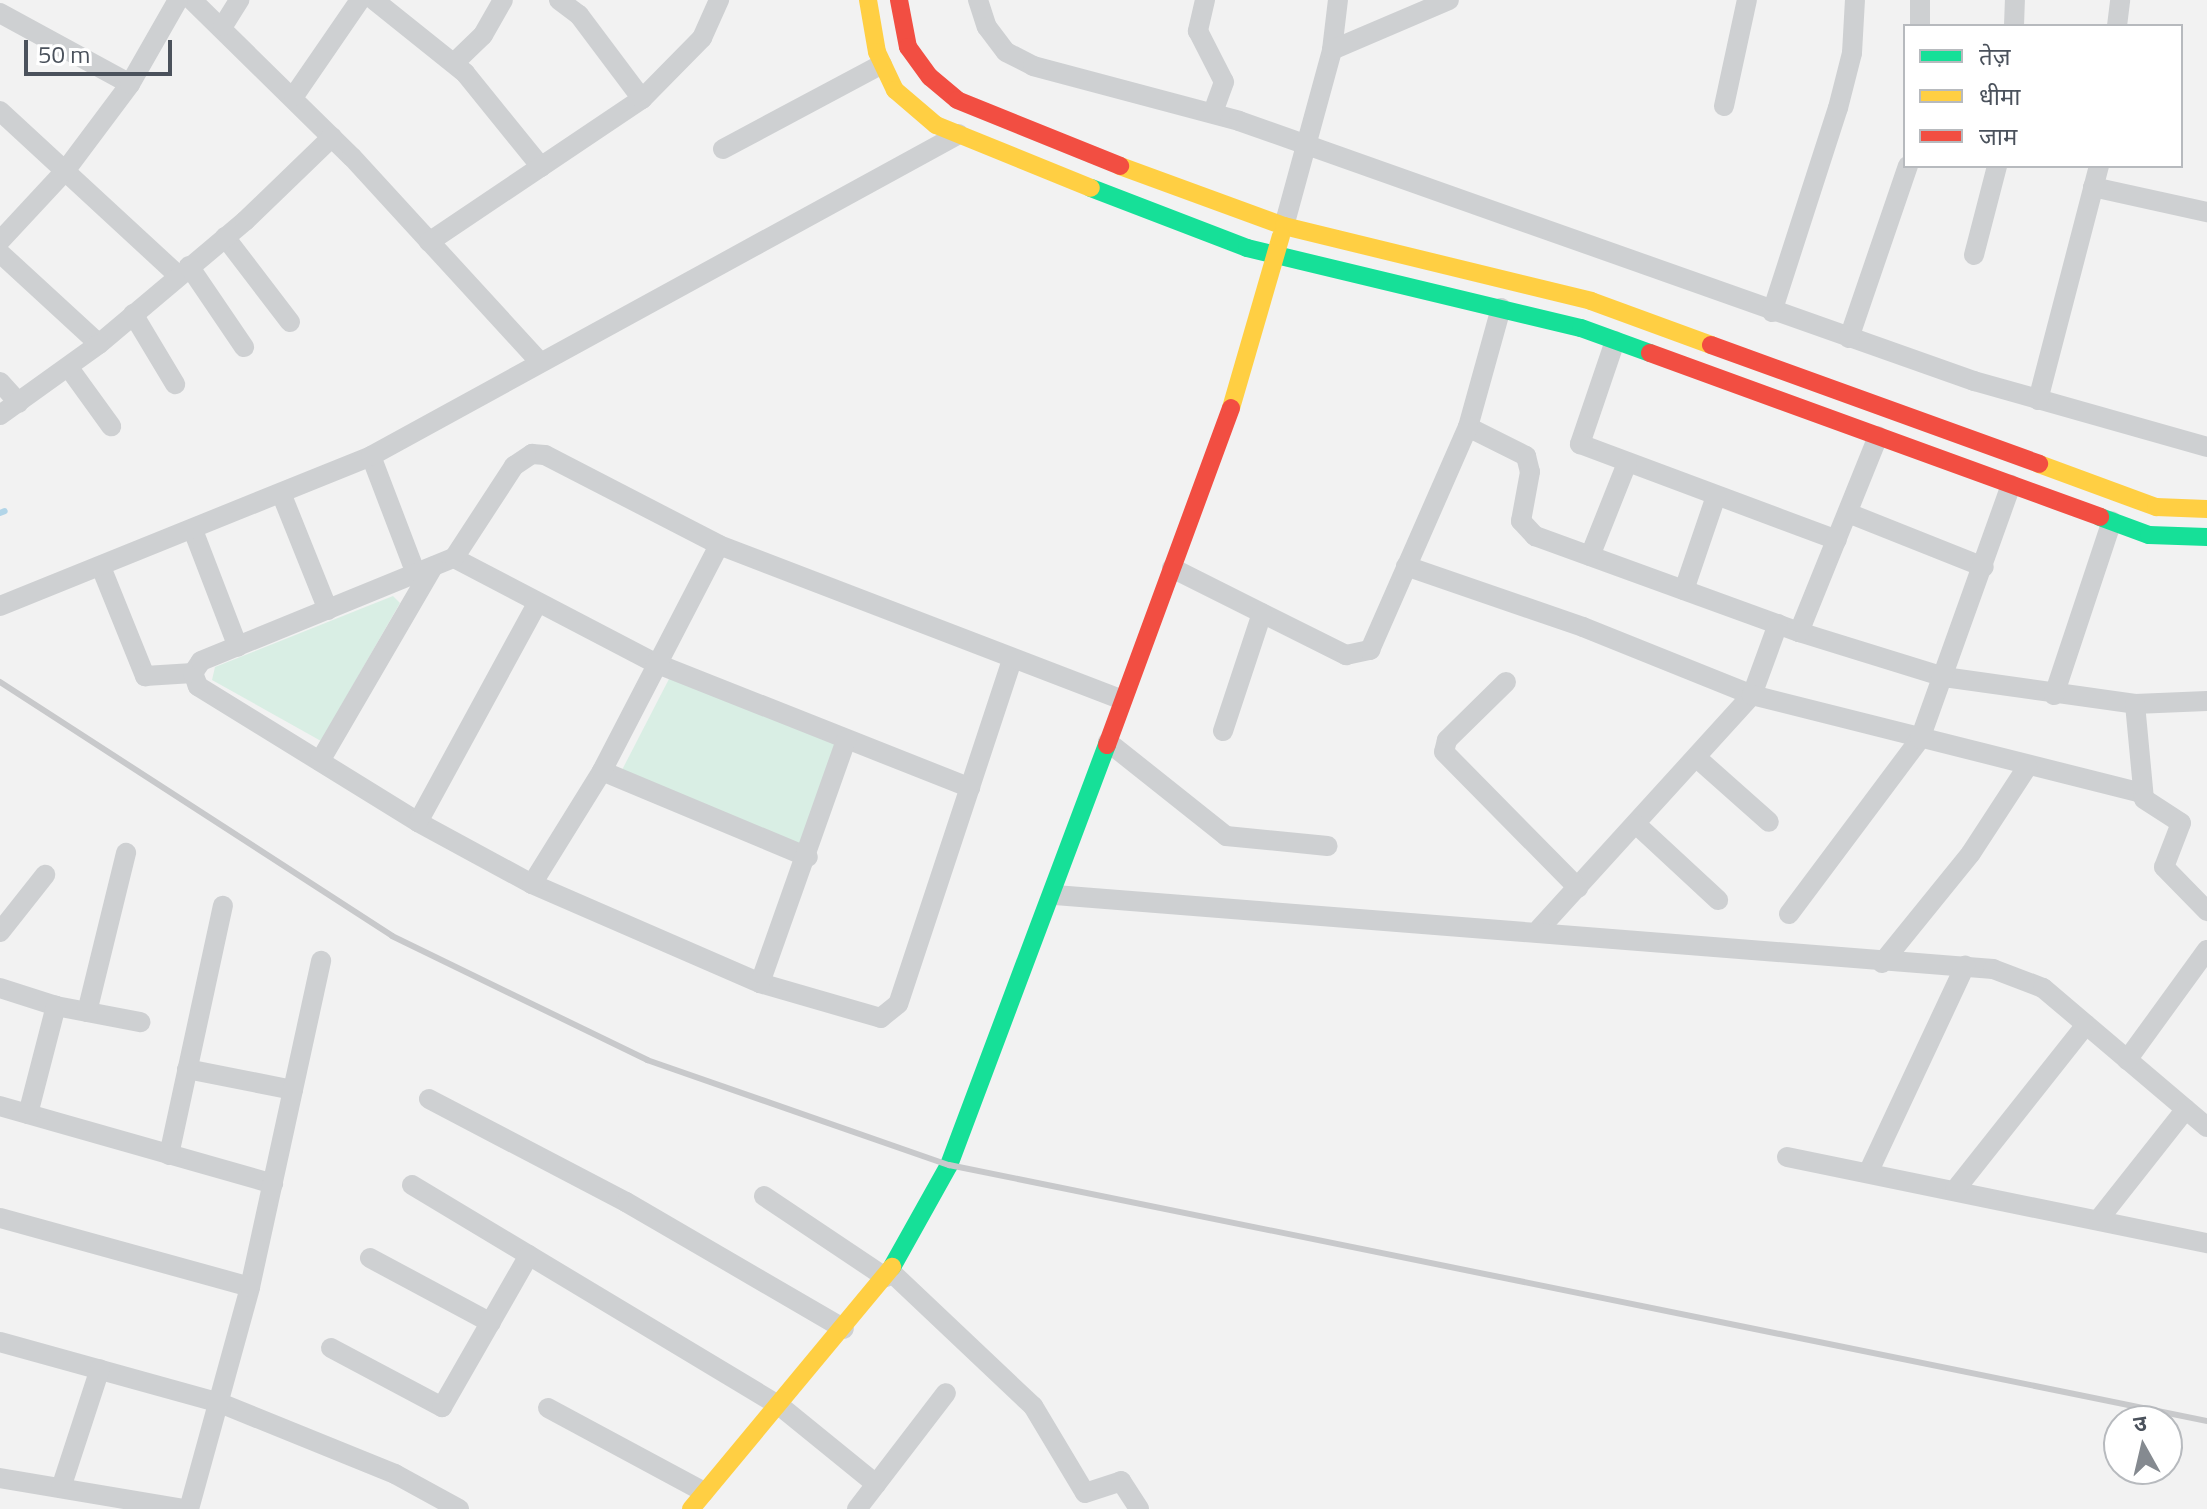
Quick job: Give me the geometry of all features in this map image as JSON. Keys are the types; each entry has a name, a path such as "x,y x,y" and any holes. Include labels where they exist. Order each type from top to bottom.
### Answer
{"main road":[{"path":"868,0 882,64 895,90 916,110 959,134 1033,166 1275,254 1501,308 1615,341 2149,535 2207,537"},
{"path":"899,0 908,47 930,77 957,100 1026,132 1284,226 1591,301 2156,507 2207,509"},
{"path":"691,1509 887,1274 949,1165 1055,895 1121,699 1220,444 1284,226"}],"street":[{"path":"0,241 65,171 130,84 178,0"},
{"path":"192,0 294,96 539,361"},
{"path":"223,26 239,0"},
{"path":"294,96 360,0"},
{"path":"374,0 454,63 541,167"},
{"path":"454,63 483,35 503,0"},
{"path":"559,0 579,15 642,99"},
{"path":"429,242 642,99 702,38 719,0"},
{"path":"978,0 987,27 1006,52 1033,66 1081,82 1213,112 1772,312 2038,400 2206,442"},
{"path":"1205,0 1198,31 1224,82 1213,112"},
{"path":"1284,226 1332,50 1338,0"},
{"path":"1332,50 1449,0"},
{"path":"1724,106 1747,0"},
{"path":"1772,312 1838,108 1852,53 1855,0"},
{"path":"1920,0 1920,24"},
{"path":"2014,24 2015,0"},
{"path":"2117,24 2120,0"},
{"path":"0,13 130,84"},
{"path":"723,149 882,64"},
{"path":"0,111 65,171 184,271 244,347"},
{"path":"0,606 371,456 539,361 959,134"},
{"path":"0,415 99,344 225,237 332,137"},
{"path":"1849,338 1907,168"},
{"path":"1974,255 1996,168"},
{"path":"2038,400 2098,168"},
{"path":"2093,187 2207,212"},
{"path":"225,237 290,322"},
{"path":"0,253 99,344"},
{"path":"1172,568 1346,655 1358,655 1378,640 1406,566 1468,427 1501,308"},
{"path":"133,314 175,384"},
{"path":"1615,341 1579,440 1627,463 1837,540"},
{"path":"69,368 111,426"},
{"path":"0,382 19,403"},
{"path":"1468,427 1526,456 1530,472 1524,529 1590,556 1799,632 1944,677 2054,695 2135,704 2207,701"},
{"path":"1799,632 1878,436"},
{"path":"193,673 201,661 454,558 514,466 532,454 545,455 719,545 1012,660 1121,699"},
{"path":"371,456 424,570"},
{"path":"1590,556 1627,463"},
{"path":"1789,914 1920,739 2011,485"},
{"path":"281,493 328,610"},
{"path":"1684,590 1716,496"},
{"path":"1848,513 1984,567"},
{"path":"2054,695 2112,521"},
{"path":"193,530 238,647"},
{"path":"532,884 602,771 655,663 719,545"},
{"path":"454,558 655,663 970,788"},
{"path":"1406,566 1583,627 1752,695 2027,767 2143,793"},
{"path":"101,567 145,676 193,673"},
{"path":"320,761 424,570"},
{"path":"418,822 537,604"},
{"path":"1223,731 1262,613"},
{"path":"1539,929 1752,695 1778,624"},
{"path":"193,673 198,686 418,822 532,884 643,937 760,983 867,1018 890,1015 1012,660"},
{"path":"1506,682 1447,740 1444,752 1578,888"},
{"path":"2135,704 2143,793 2147,803 2179,818 2181,833 2164,867 2207,911"},
{"path":"760,983 808,857 846,740"},
{"path":"1108,742 1226,836 1328,846"},
{"path":"1697,758 1769,822"},
{"path":"1882,963 1971,853 2027,767"},
{"path":"602,771 808,857"},
{"path":"1636,824 1718,900"},
{"path":"87,1012 126,853"},
{"path":"0,932 45,875"},
{"path":"1055,895 1539,929 1882,963 1965,966 2018,975 2086,1025 2207,1127"},
{"path":"169,1155 223,906"},
{"path":"2127,1060 2207,950"},
{"path":"0,1478 186,1509 220,1403 250,1287 321,961"},
{"path":"1868,1173 1965,966"},
{"path":"0,988 56,1006 140,1022"},
{"path":"28,1114 56,1006"},
{"path":"1955,1190 2086,1025"},
{"path":"187,1069 293,1090"},
{"path":"429,1099 626,1202 844,1329"},
{"path":"0,1106 273,1184"},
{"path":"2099,1219 2186,1109"},
{"path":"1787,1157 2207,1243"},
{"path":"412,1185 780,1406 876,1484"},
{"path":"764,1196 887,1274 1033,1406 1085,1493 1121,1481 1139,1509"},
{"path":"0,1218 250,1287"},
{"path":"331,1348 439,1407 529,1255"},
{"path":"370,1258 491,1323"},
{"path":"0,1342 220,1403 395,1474 459,1509"},
{"path":"61,1488 100,1369"},
{"path":"857,1509 946,1393"},
{"path":"548,1408 704,1492"}],"green space":[{"path":"393,596 400,603 321,741 212,680 215,667"},
{"path":"670,677 839,739 801,845 622,770"}],"waterway":[{"path":"0,513 5,511"}],"railway":[{"path":"0,682 392,936 647,1060 949,1165 2207,1421"}],"traffic: fast":[{"path":"1091,188 1247,248 1581,328 1650,353"},
{"path":"2100,517 2149,535 2207,537"},
{"path":"892,1267 949,1165 1107,745"}],"traffic: slow":[{"path":"868,0 877,52 895,90 936,125 1091,188"},
{"path":"1120,166 1284,226 1591,301 1711,345"},
{"path":"1231,408 1281,236"},
{"path":"2039,464 2156,507 2207,509"},
{"path":"691,1509 892,1267"}],"traffic: jam":[{"path":"899,0 908,47 930,77 957,100 1120,166"},
{"path":"1711,345 2039,464"},
{"path":"1650,353 2100,517"},
{"path":"1107,745 1231,408"}]}
